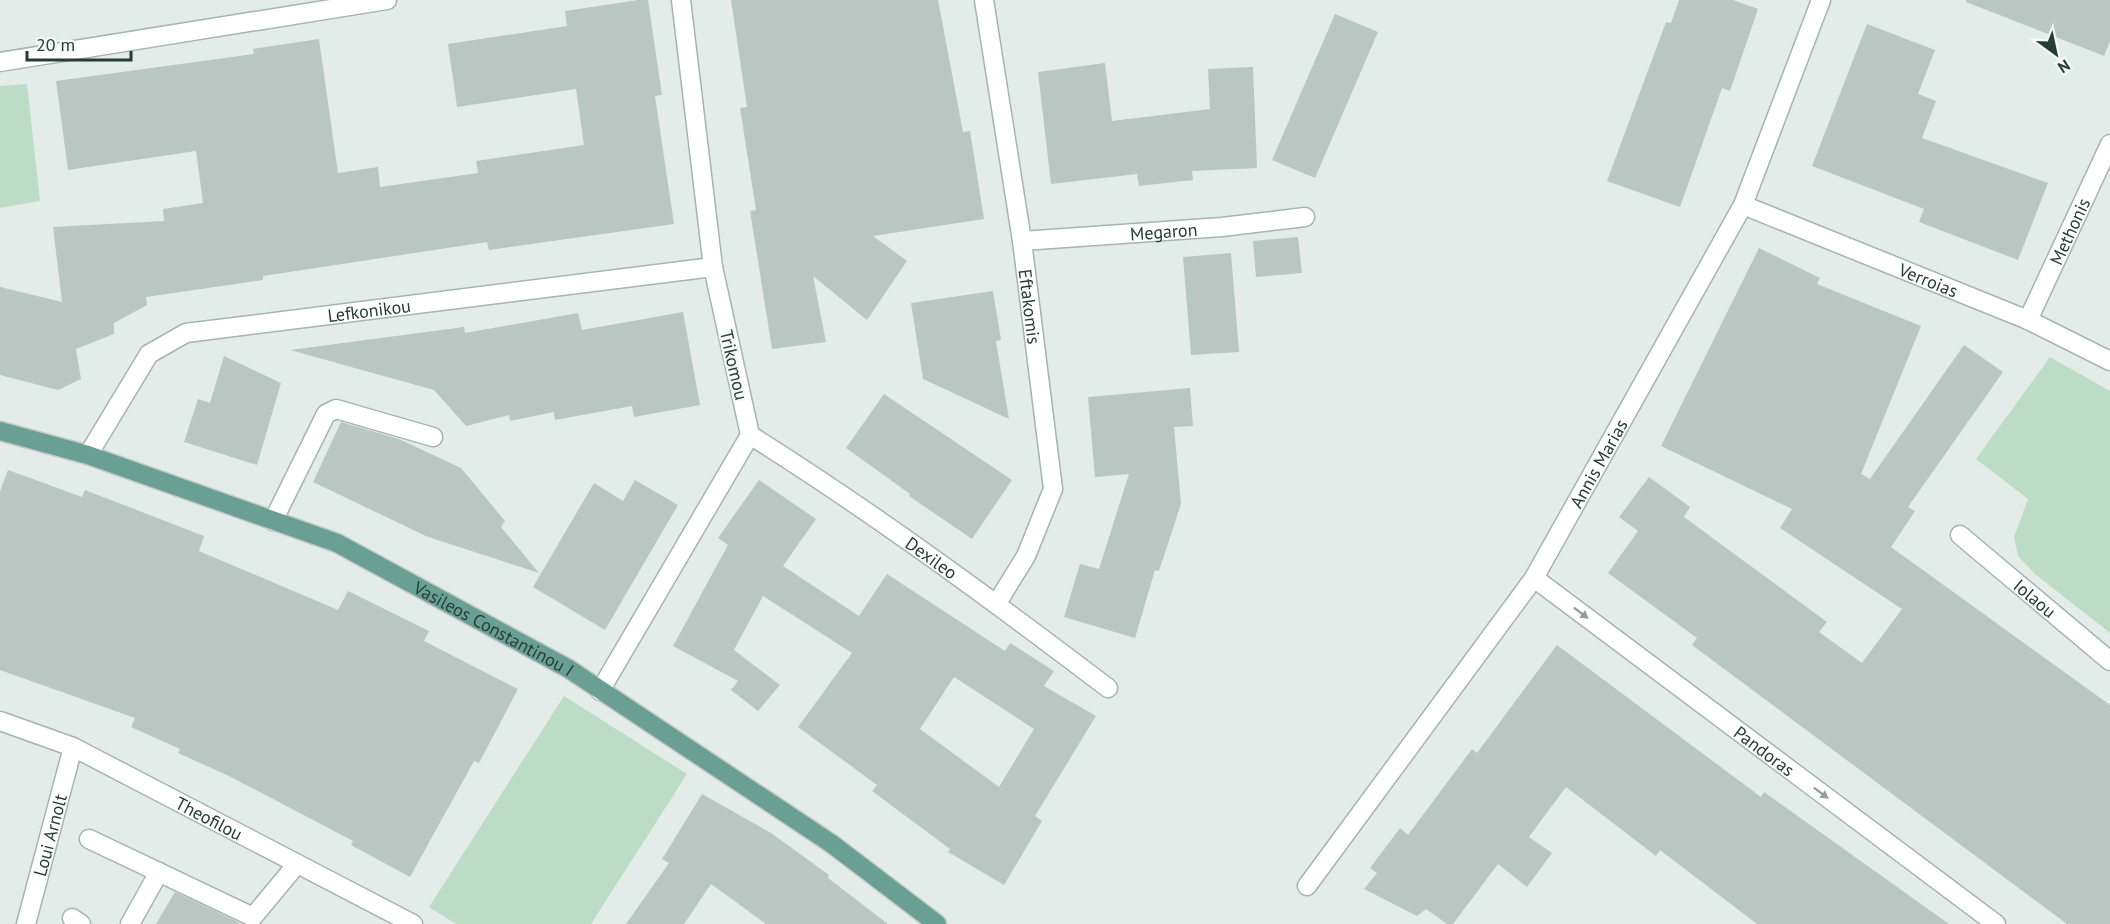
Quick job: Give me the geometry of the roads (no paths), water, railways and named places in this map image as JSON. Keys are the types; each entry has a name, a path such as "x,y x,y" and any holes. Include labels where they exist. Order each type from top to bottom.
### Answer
{"main road":[{"name":"Vasileos Constantinou I","path":"0,431 88,455 337,543 569,669 832,844 937,924"}],"street":[{"path":"0,62 387,0"},
{"name":"Trikomou","path":"681,0 713,267 750,435"},
{"name":"Eftakomis","path":"984,0 1022,240 1053,489 1026,556 997,603"},
{"name":"Annis Marias","path":"1306,886 1534,578 1743,205 1821,0"},
{"name":"Methonis","path":"2028,320 2110,144"},
{"name":"Verroias","path":"1743,205 2028,320 2110,361"},
{"name":"Megaron","path":"1022,240 1222,226 1305,216"},
{"name":"Lefkonikou","path":"88,455 149,354 186,333 713,267"},
{"path":"273,521 326,414 336,409 433,437"},
{"path":"600,691 750,435"},
{"name":"Dexileo","path":"750,435 843,496 997,603 1108,688"},
{"name":"Iolaou","path":"1960,535 2110,661"},
{"name":"Pandoras","path":"1534,578 1996,924"},
{"name":"Theofilou","path":"0,721 73,747 413,924"},
{"name":"Loui Arnolt","path":"26,924 73,747"},
{"path":"89,839 253,917 297,864"},
{"path":"130,924 159,872"}]}
